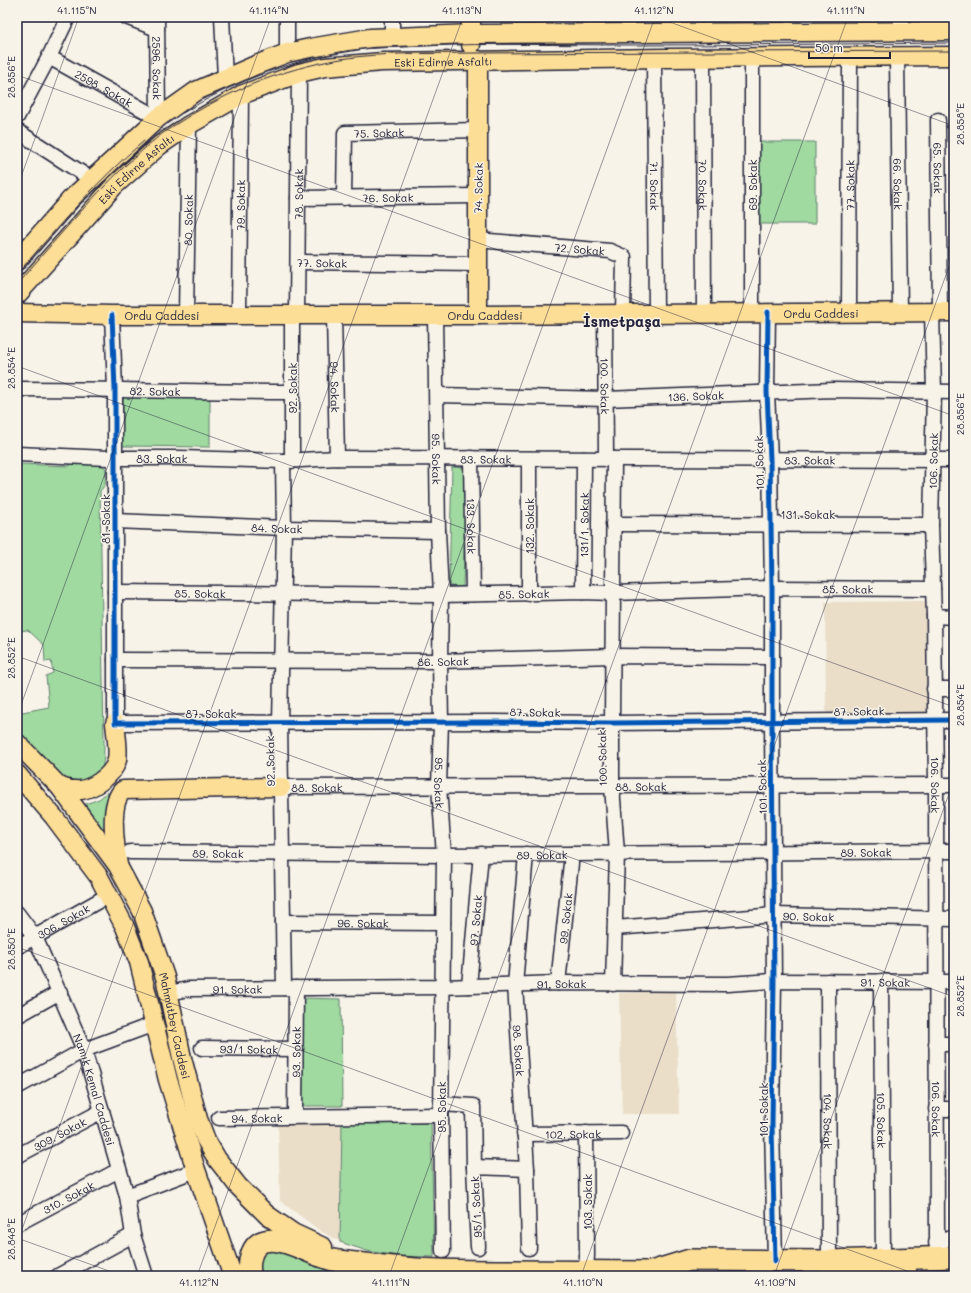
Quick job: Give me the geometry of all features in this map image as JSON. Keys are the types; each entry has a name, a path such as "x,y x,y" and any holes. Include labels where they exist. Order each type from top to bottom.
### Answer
{"highway":[{"path":"235,1276 249,1261 252,1252 258,1245 264,1241 274,1240 328,1260 370,1265 417,1269 581,1274 649,1272 675,1276"},
{"path":"649,1272 690,1260 883,1260 942,1252"},
{"path":"862,1276 925,1270 954,1269"}],"main road":[{"name":"Eski Edirne Asfaltı","path":"17,261 71,199 158,118 196,91 287,53 370,38 392,37 476,26 901,24 954,31"},
{"name":"74. Sokak","path":"476,26 475,60 479,130 477,196 478,315"},
{"name":"Eski Edirne Asfaltı","path":"17,295 114,186 160,145 189,125 241,96 299,73 325,67 382,62 703,57 954,56"},
{"name":"Ordu Caddesi","path":"17,313 112,315 478,315 942,312"},
{"path":"59,786 74,790 83,790 97,784 108,776 116,761 116,723"},
{"path":"17,774 23,760 20,746"},
{"name":"Mahmutbey Caddesi","path":"20,746 59,786 118,866 142,911 157,951 169,992 182,1058 198,1119 206,1140 225,1170 238,1186 267,1215 293,1233 326,1249 370,1265"},
{"name":"Mahmutbey Caddesi","path":"17,774 54,817 98,877 125,927 139,962 168,1080 196,1170 235,1276"},
{"path":"118,866 114,826 116,801 118,794 123,790 281,787"}],"street":[{"path":"17,117 49,57 68,17"},
{"path":"126,17 157,23"},
{"path":"222,17 225,78"},
{"path":"287,17 287,53"},
{"path":"392,17 392,37"},
{"name":"2596. Sokak","path":"157,23 158,118"},
{"name":"2598. Sokak","path":"49,57 158,118"},
{"name":"70. Sokak","path":"703,57 704,313"},
{"name":"69. Sokak","path":"752,57 760,313"},
{"name":"77. Sokak","path":"849,312 850,57"},
{"name":"66. Sokak","path":"897,57 900,312"},
{"name":"71. Sokak","path":"654,58 656,313"},
{"name":"78. Sokak","path":"294,315 298,262 299,73"},
{"name":"79. Sokak","path":"239,315 241,96"},
{"name":"65. Sokak","path":"938,120 942,312"},
{"name":"80. Sokak","path":"186,315 189,125"},
{"name":"75. Sokak","path":"344,198 345,133 479,130"},
{"path":"17,131 91,179"},
{"name":"76. Sokak","path":"298,198 477,196"},
{"name":"72. Sokak","path":"477,240 610,251 624,257 623,314"},
{"name":"77. Sokak","path":"298,262 478,261"},
{"name":"106. Sokak","path":"942,312 934,392 931,525 934,616 937,850 936,1109 942,1252"},
{"name":"101. Sokak","path":"760,313 767,392 770,459 774,915 772,1125 775,1261"},
{"name":"100. Sokak","path":"605,314 606,399 613,524 612,786 617,853 616,928 613,984"},
{"name":"81. Sokak","path":"112,315 114,390 116,723"},
{"name":"92. Sokak","path":"290,988 283,922 280,723 284,528 292,392 294,315"},
{"name":"94. Sokak","path":"334,315 337,458"},
{"name":"95. Sokak","path":"435,315 438,531 441,595 441,722 439,787 444,855 441,1110 443,1251"},
{"name":"82. Sokak","path":"17,389 163,392 292,392"},
{"name":"136. Sokak","path":"437,395 606,399 833,390 954,392"},
{"name":"83. Sokak","path":"17,454 114,458 288,461 337,458 954,460"},
{"name":"133. Sokak","path":"471,458 473,594"},
{"name":"132. Sokak","path":"529,459 529,594"},
{"name":"131/1. Sokak","path":"583,592 584,459"},
{"name":"84. Sokak","path":"115,521 284,528 438,531"},
{"name":"131. Sokak","path":"613,524 931,525"},
{"name":"85. Sokak","path":"115,592 441,595 583,592 612,593 772,588 933,589"},
{"path":"934,616 954,617"},
{"name":"86. Sokak","path":"115,660 440,661 612,656 772,657"},
{"path":"934,689 954,689"},
{"name":"87. Sokak","path":"116,723 612,723 954,720"},
{"name":"88. Sokak","path":"281,787 954,785"},
{"name":"89. Sokak","path":"130,852 444,855 954,851"},
{"name":"97. Sokak","path":"469,986 481,854"},
{"name":"98. Sokak","path":"526,854 515,985 527,1169 529,1248"},
{"name":"99. Sokak","path":"558,983 572,854"},
{"name":"306. Sokak","path":"17,947 109,895"},
{"name":"Namık Kemal Caddesi","path":"17,913 35,937 84,1050 127,1196 133,1234 146,1276"},
{"name":"90. Sokak","path":"616,928 774,915 954,919"},
{"name":"96. Sokak","path":"283,922 443,923"},
{"name":"91. Sokak","path":"169,992 188,989 442,987 558,983 727,984 774,981 954,982"},
{"name":"104. Sokak","path":"828,981 829,1261"},
{"name":"105. Sokak","path":"881,981 883,1260"},
{"name":"93. Sokak","path":"290,988 296,1050 295,1116"},
{"path":"17,1016 60,992"},
{"path":"17,1087 84,1050 154,1024"},
{"path":"936,1044 954,1044"},
{"name":"93/1 Sokak","path":"202,1048 296,1050"},
{"name":"95/1. Sokak","path":"441,1110 474,1106 474,1167 478,1247"},
{"path":"936,1109 954,1109"},
{"name":"94. Sokak","path":"219,1118 441,1110"},
{"name":"309. Sokak","path":"17,1156 102,1111"},
{"name":"102. Sokak","path":"524,1134 621,1133"},
{"name":"103. Sokak","path":"581,1274 587,1255 586,1134"},
{"name":"95/1. Sokak","path":"474,1167 527,1169"},
{"name":"310. Sokak","path":"17,1224 119,1170"},
{"path":"127,1196 196,1170"},
{"path":"58,1276 133,1234"},
{"path":"942,1252 954,1237"}],"shaded area":[{"path":"927,601 927,715 826,716 825,602"},
{"path":"676,991 679,1114 622,1114 619,993"},
{"path":"342,1123 340,1242 322,1232 280,1201 278,1124"}],"green space":[{"path":"758,142 815,142 815,224 758,224"},
{"path":"210,396 210,447 122,446 123,397"},
{"path":"70,462 100,463 106,469 105,485 100,491 104,760 99,774 95,777 88,781 68,783 17,734 17,713 49,707 46,676 53,673 51,661 45,662 44,645 28,630 17,631 17,464 70,466"},
{"path":"452,467 466,468 463,587 449,586"},
{"path":"108,792 105,823 107,835 83,805 99,799"},
{"path":"299,998 341,999 342,1106 300,1106"},
{"path":"342,1123 431,1123 434,1257 399,1256 367,1251 340,1242"},
{"path":"270,1249 285,1252 334,1274 344,1276 256,1276 263,1252"}],"tram line":[{"path":"183,113 220,92 258,75 299,62 340,52 360,49 474,45 954,43"},
{"path":"17,284 98,193 151,142 186,118 228,95 272,77 318,63 373,55 406,54 954,51"},
{"path":"17,274 94,188 144,141"}],"cycle path":[{"path":"768,312 767,392 770,459 772,588 774,981 772,1125 775,1261"},
{"path":"112,315 115,389 115,723 612,723 954,720"}],"district":[{"name":"İsmetpaşa","path":"622,321"}]}
